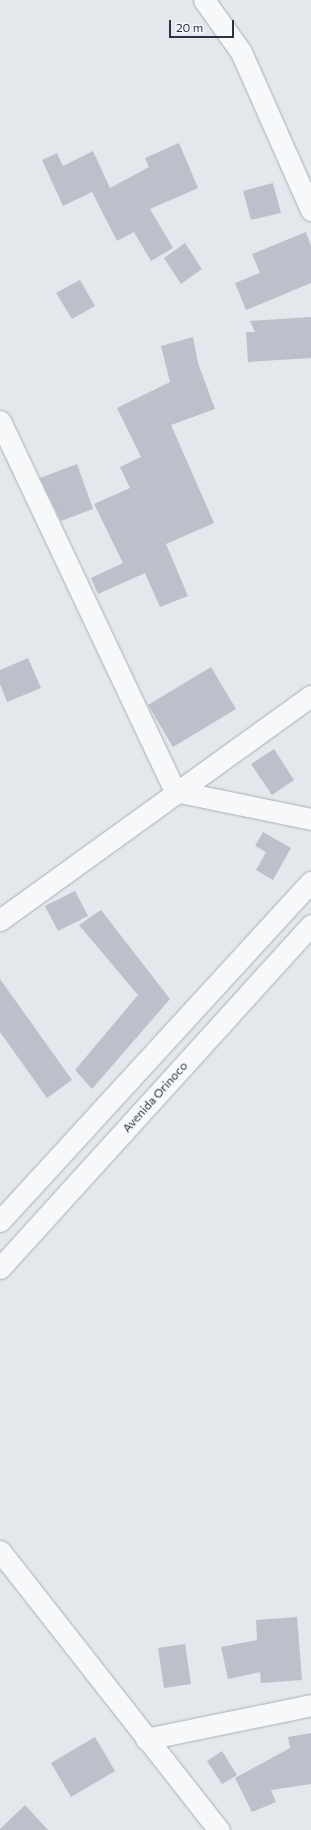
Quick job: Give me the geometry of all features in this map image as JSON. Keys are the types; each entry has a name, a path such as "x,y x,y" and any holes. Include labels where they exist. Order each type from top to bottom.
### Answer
{"street":[{"path":"204,0 242,52 311,210"},
{"path":"0,421 176,791"},
{"path":"0,920 176,791 311,696"},
{"path":"176,791 311,819"},
{"path":"0,1221 311,882"},
{"name":"Avenida Orinoco","path":"0,1268 311,925"},
{"path":"0,1552 219,1830"},
{"path":"146,1739 311,1705"}],"building":[{"path":"179,143 198,188 150,209 173,248 151,261 134,232 117,241 92,192 63,206 42,160 57,153 63,166 93,151 110,188 149,167 145,158"},
{"path":"273,183 281,213 251,220 243,191"},
{"path":"306,232 311,246 311,283 246,310 235,283 260,273 252,254"},
{"path":"185,243 202,269 181,284 164,258"},
{"path":"80,280 95,306 72,319 56,293"},
{"path":"311,317 311,358 248,362 246,332 255,332 250,321"},
{"path":"193,337 198,363 215,409 171,425 214,523 166,544 188,596 160,607 145,573 98,594 91,578 123,563 94,504 130,488 120,467 141,457 117,408 170,382 161,346"},
{"path":"77,464 93,509 61,521 40,478"},
{"path":"28,658 41,688 7,702 0,684 0,670"},
{"path":"211,667 236,709 173,747 148,705"},
{"path":"274,749 294,780 272,795 251,764"},
{"path":"263,832 291,848 273,880 256,870 266,852 255,846"},
{"path":"75,891 88,916 58,931 45,906"},
{"path":"101,910 170,999 92,1089 75,1070 138,995 79,925"},
{"path":"0,979 72,1080 47,1098 0,1032"},
{"path":"297,1617 302,1680 261,1683 260,1672 228,1679 221,1647 257,1640 256,1620"},
{"path":"185,1644 191,1684 164,1688 158,1648"},
{"path":"311,1733 311,1784 271,1790 276,1802 252,1812 235,1778 290,1748 288,1737"},
{"path":"95,1737 115,1771 71,1797 51,1763"},
{"path":"222,1751 237,1775 222,1784 207,1761"},
{"path":"25,1805 48,1830 0,1830 0,1829"}]}
